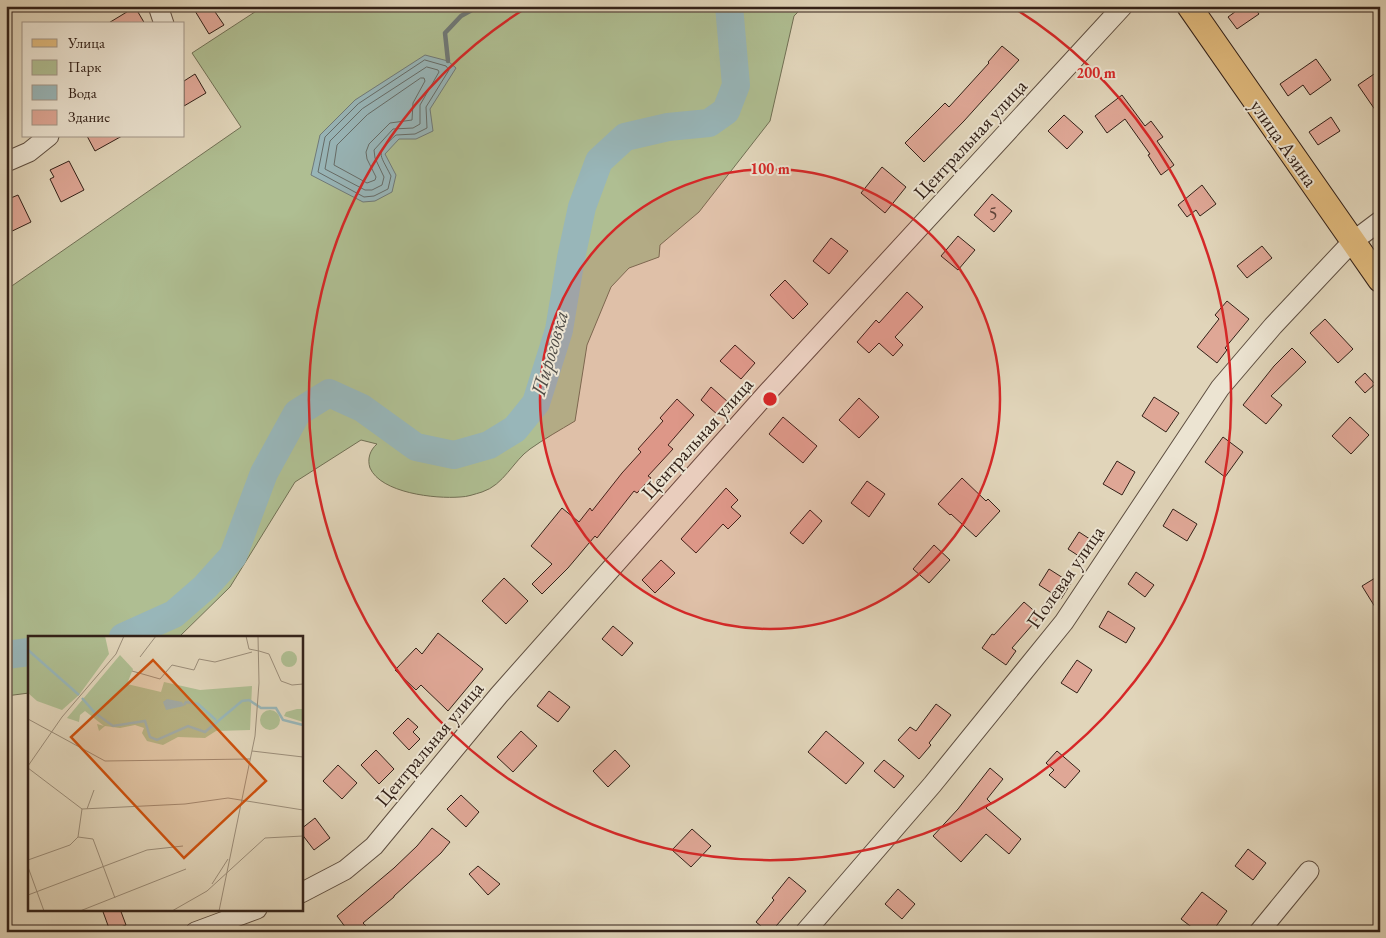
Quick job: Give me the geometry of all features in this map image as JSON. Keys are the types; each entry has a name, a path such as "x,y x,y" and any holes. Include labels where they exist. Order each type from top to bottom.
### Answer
{"main road":[{"name":"улица Азина","path":"1189,6 1380,280"}],"street":[{"path":"158,6 163,22"},
{"name":"Центральная улица","path":"302,892 345,870 374,846 499,695 767,393 1123,6"},
{"path":"6,162 30,152 47,138"},
{"name":"Полевая улица","path":"805,932 932,785 1064,622 1220,388 1273,326 1352,242 1380,222"},
{"path":"1260,932 1309,871"},
{"path":"196,932 254,910"}],"green space":[{"path":"264,6 804,6 794,16 770,121 699,212 660,245 659,257 629,268 611,287 587,345 575,421 530,449 490,489 463,497 437,497 410,493 385,483 376,477 369,465 370,455 377,444 361,440 295,482 230,587 180,636 28,636 28,693 6,696 6,290 241,127 192,53"}],"water":[{"path":"425,55 448,61 456,68 430,109 433,131 416,139 399,139 385,154 396,175 392,192 375,201 363,202 311,175 320,135 355,100"}],"building":[{"path":"192,6 211,6 224,25 209,34"},
{"path":"1243,6 1253,6 1259,14 1237,29 1228,17"},
{"path":"135,7 144,22 110,22"},
{"path":"1002,46 1019,60 924,162 905,143 945,103 949,107"},
{"path":"1316,59 1331,80 1310,95 1303,85 1288,96 1280,84"},
{"path":"1380,70 1380,117 1358,85"},
{"path":"195,74 206,93 185,105 185,80"},
{"path":"1122,95 1145,126 1151,121 1163,137 1157,141 1174,165 1161,175 1148,155 1150,154 1125,119 1107,133 1095,116"},
{"path":"1064,115 1083,132 1067,149 1048,131"},
{"path":"1331,117 1340,131 1318,145 1309,132"},
{"path":"88,138 118,138 95,151"},
{"path":"69,161 84,190 61,202 50,179 54,177 50,170"},
{"path":"882,167 906,187 885,213 861,193"},
{"path":"1202,185 1216,204 1200,216 1196,210 1187,217 1178,205"},
{"path":"992,194 1012,211 994,232 974,215"},
{"path":"18,195 31,222 6,234 6,200"},
{"path":"958,236 975,250 958,270 941,256"},
{"path":"831,238 848,251 829,274 813,261"},
{"path":"1262,246 1272,258 1247,278 1237,266"},
{"path":"785,280 808,304 793,319 770,295"},
{"path":"907,292 923,307 895,337 903,345 893,356 879,343 869,353 857,342 876,320 879,323"},
{"path":"1227,301 1249,319 1225,348 1227,350 1217,363 1197,347 1219,319 1215,315"},
{"path":"1325,319 1353,349 1338,363 1310,333"},
{"path":"735,345 755,363 741,379 720,361"},
{"path":"1292,348 1306,362 1271,396 1282,405 1266,424 1243,405 1274,366"},
{"path":"1365,373 1375,384 1365,393 1355,382"},
{"path":"711,387 728,402 718,415 701,400"},
{"path":"1154,397 1179,413 1166,432 1142,416"},
{"path":"859,398 879,417 859,438 839,420"},
{"path":"677,399 694,415 668,445 673,449 648,476 651,478 637,493 634,491 597,538 595,536 568,568 542,594 532,584 552,564 531,546 562,508 579,522 590,508 592,511 641,452 638,449 663,421 660,418"},
{"path":"783,417 817,446 803,463 769,434"},
{"path":"1350,417 1369,435 1351,454 1332,436"},
{"path":"1223,437 1243,452 1225,477 1205,462"},
{"path":"1117,461 1135,472 1122,495 1103,484"},
{"path":"962,478 986,501 988,499 1000,511 976,537 938,504"},
{"path":"867,481 885,494 869,517 851,503"},
{"path":"726,488 738,500 731,507 741,516 728,529 723,524 696,553 681,539"},
{"path":"1173,509 1197,524 1187,541 1163,526"},
{"path":"810,510 822,521 803,544 790,533"},
{"path":"1079,532 1096,543 1085,560 1068,549"},
{"path":"934,545 950,560 929,583 913,569"},
{"path":"661,560 675,573 655,593 642,580"},
{"path":"1049,569 1071,583 1061,599 1039,585"},
{"path":"1136,572 1154,585 1145,597 1128,584"},
{"path":"1380,575 1380,615 1362,586"},
{"path":"504,578 528,601 506,624 482,601"},
{"path":"1024,602 1040,616 1012,648 1016,651 1006,665 982,648 992,634 994,635"},
{"path":"1108,611 1135,628 1126,643 1099,627"},
{"path":"613,626 633,643 622,656 602,639"},
{"path":"438,633 483,669 448,711 421,685 416,690 395,670 416,648 422,654"},
{"path":"1077,660 1092,670 1077,693 1061,683"},
{"path":"549,691 570,707 558,722 537,706"},
{"path":"936,704 951,715 919,759 898,740 910,727 916,731"},
{"path":"408,718 418,727 413,732 420,739 409,750 393,733"},
{"path":"521,731 537,746 513,772 497,757"},
{"path":"826,731 864,763 846,784 808,752"},
{"path":"376,750 394,769 379,784 361,765"},
{"path":"615,750 630,766 608,787 593,771"},
{"path":"1057,751 1080,771 1065,788 1049,775 1054,770 1046,763"},
{"path":"884,760 904,776 894,788 874,771"},
{"path":"338,765 357,783 342,799 323,781"},
{"path":"990,768 1003,779 987,799 991,803 986,808 1021,839 1009,854 986,834 961,862 933,836 958,809"},
{"path":"461,795 479,812 466,827 447,809"},
{"path":"315,818 330,838 314,850 302,834 302,828"},
{"path":"432,828 450,842 441,853 394,897 363,923 367,927 360,932 349,932 337,916 394,868 417,846"},
{"path":"692,829 711,846 691,867 672,850"},
{"path":"1248,849 1266,863 1253,880 1235,866"},
{"path":"478,866 500,884 488,895 469,874"},
{"path":"789,877 806,891 771,932 768,932 756,922 774,900 772,898"},
{"path":"898,889 915,904 902,919 885,904"},
{"path":"1202,892 1227,911 1212,932 1198,932 1181,919"},
{"path":"102,910 120,910 126,925 110,931"}],"waterway":[{"path":"448,61 445,33 461,16 479,6"},
{"name":"Пироговка","path":"125,636 174,614 205,587 233,556 264,473 297,413 329,393 362,408 416,447 454,455 489,445 515,429 536,403 559,330 582,207 599,161 625,137 668,127 709,123 726,111 736,85 729,6"},
{"name":"Пироговка","path":"6,655 28,652"}]}
